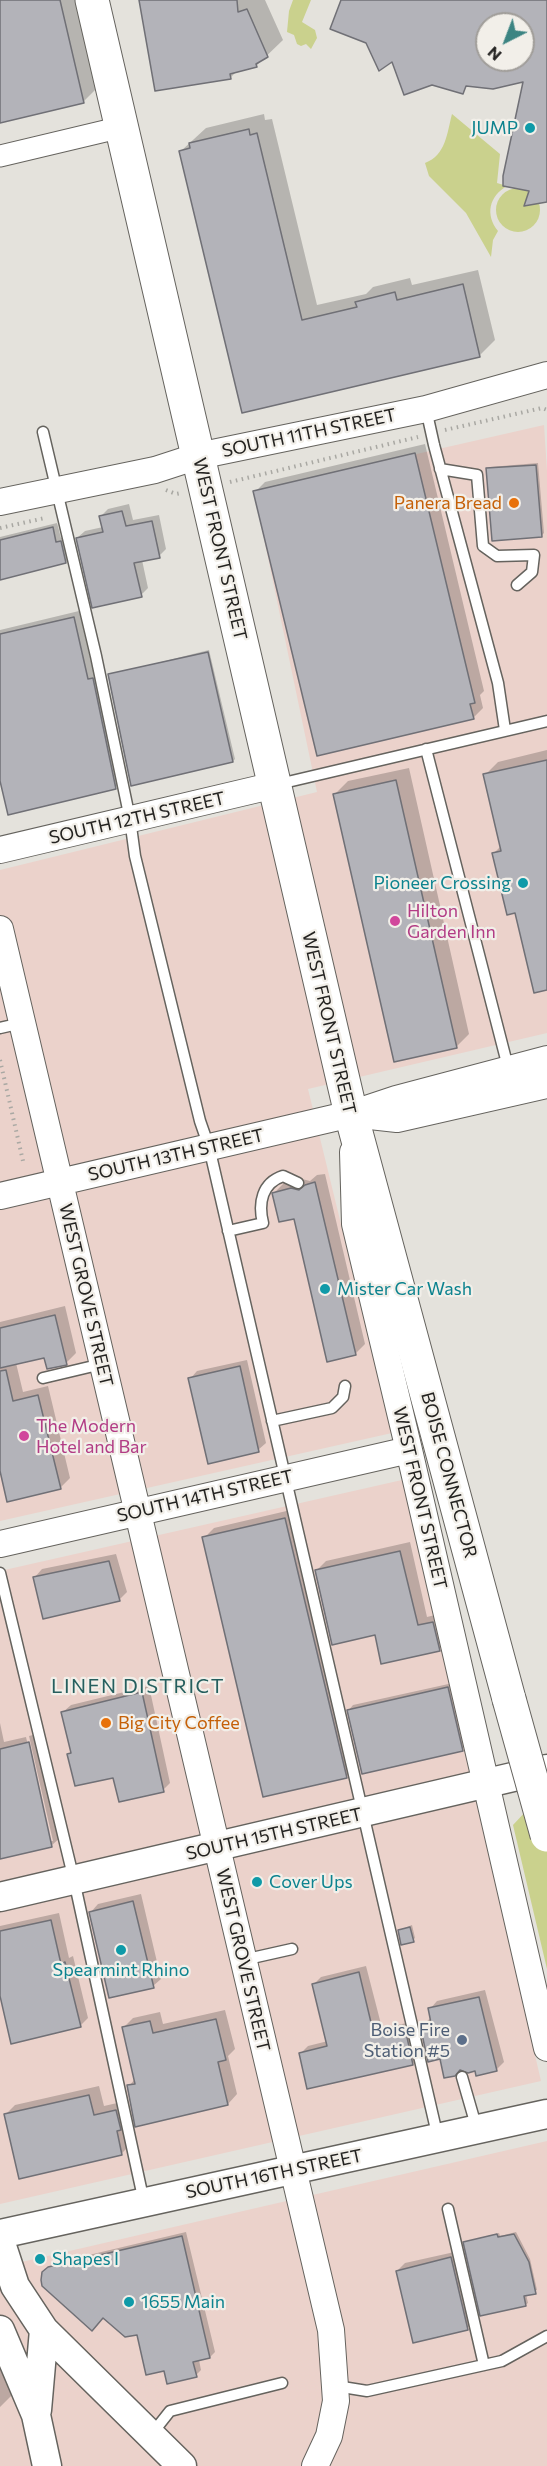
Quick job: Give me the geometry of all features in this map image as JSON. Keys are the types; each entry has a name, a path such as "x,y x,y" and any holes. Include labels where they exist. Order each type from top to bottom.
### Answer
{"main road":[{"name":"WEST FRONT STREET","path":"92,0 351,1114"},
{"name":"BOISE CONNECTOR","path":"351,1114 547,1835"},
{"name":"SOUTH 15TH STREET","path":"0,1897 547,1769"},
{"name":"SOUTH 16TH STREET","path":"0,2234 547,2114"},
{"path":"0,2241 15,2286 44,2330 182,2466"},
{"path":"0,2330 36,2415 47,2466"},
{"path":"36,2415 44,2330"}],"street":[{"path":"0,156 122,127"},
{"name":"SOUTH 11TH STREET","path":"0,502 155,470 198,456 426,409 547,375"},
{"name":"SOUTH 12TH STREET","path":"0,850 275,785"},
{"name":"WEST GROVE STREET","path":"0,929 11,1026 60,1182 331,2330 336,2401 329,2436 315,2466"},
{"name":"SOUTH 13TH STREET","path":"0,1196 351,1114 396,1099 509,1071 547,1059"},
{"name":"SOUTH 13TH STREET","path":"351,1114 397,1119 547,1085"},
{"name":"WEST FRONT STREET","path":"351,1114 355,1224 410,1450 547,2048"},
{"name":"SOUTH 14TH STREET","path":"0,1544 410,1450"}],"lane":[{"path":"426,409 498,683 505,730"},
{"path":"43,432 130,819 135,856 200,1121 209,1147 438,2138"},
{"path":"440,469 477,475 483,546 497,556 534,555 532,572 517,585"},
{"path":"275,785 547,721"},
{"path":"426,749 509,1071"},
{"path":"228,1231 263,1223 260,1210 263,1193 267,1185 275,1178 283,1176 298,1184"},
{"path":"43,1378 102,1364"},
{"path":"272,1421 332,1408 343,1397 345,1386"},
{"path":"0,1574 74,1880 144,2202"},
{"path":"243,1960 292,1949"},
{"path":"462,2077 478,2129"},
{"path":"448,2209 484,2365"},
{"path":"335,2386 367,2391 484,2365 514,2356 547,2336"},
{"path":"150,2436 170,2412 282,2383"}],"path":[{"path":"451,429 542,408 547,410"},
{"path":"244,478 410,439"},
{"path":"0,528 49,517"},
{"path":"0,1060 22,1165"}],"shaded area":[{"path":"544,425 547,471 547,1033 308,1089 392,1433 0,1521 0,870 317,792 254,491"},
{"path":"402,1480 541,2081 0,2204 0,1571"},
{"path":"547,2141 547,2466 0,2466 0,2267"}],"green space":[{"path":"293,0 311,0 302,22 315,30 317,38 311,49 306,44 301,46 297,44 294,35 287,32 289,11"},
{"path":"452,114 500,154 497,183 507,186 496,195 491,206 491,219 498,231 493,240 491,257 466,213 429,176 425,163 437,155 441,149 447,136"},
{"path":"518,188 533,195 540,210 533,225 518,232 503,225 496,210 503,195"},
{"path":"547,1805 547,1969 513,1825 527,1810"}],"building":[{"path":"0,0 60,0 84,103 0,123"},
{"path":"139,0 237,0 238,12 247,9 268,57 256,64 257,67 230,74 231,79 155,91"},
{"name":"JUMP","path":"341,0 547,0 547,202 524,206 529,191 503,186 503,176 523,82 493,89 466,86 463,94 432,85 404,95 392,62 379,71 366,43 330,29"},
{"path":"249,129 250,135 257,133 302,320 357,307 355,302 395,292 397,300 463,284 480,357 242,413 179,151 190,148 189,143"},
{"path":"415,453 475,703 470,704 474,719 317,756 253,491"},
{"name":"Panera Bread","path":"536,465 542,537 492,541 486,468"},
{"path":"122,511 126,526 152,521 160,558 134,563 142,597 92,608 76,538 103,532 99,516"},
{"path":"53,527 56,542 61,541 66,563 0,580 0,540"},
{"path":"74,617 88,679 93,678 116,789 8,815 0,781 0,634"},
{"path":"208,652 233,762 131,786 108,674"},
{"name":"Pioneer Crossing","path":"547,760 547,990 534,993 515,913 507,915 492,853 501,851 483,774"},
{"name":"Hilton Garden Inn","path":"396,780 457,1048 394,1062 333,794"},
{"name":"Mister Car Wash","path":"315,1182 356,1355 327,1362 294,1219 279,1222 272,1193 291,1188 299,1190"},
{"path":"55,1315 67,1365 47,1369 44,1358 0,1368 0,1328"},
{"path":"240,1366 259,1452 208,1464 188,1378"},
{"name":"The Modern Hotel and Bar","path":"6,1370 13,1401 38,1395 61,1489 7,1502 0,1471 0,1371"},
{"path":"285,1518 347,1778 263,1797 202,1537"},
{"path":"400,1551 418,1625 433,1622 440,1651 381,1664 375,1635 332,1645 315,1570"},
{"path":"109,1561 120,1601 43,1619 33,1577"},
{"path":"448,1687 463,1751 362,1774 347,1710"},
{"path":"142,1692 164,1792 119,1802 113,1778 75,1786 67,1754 71,1753 61,1712"},
{"path":"29,1742 52,1847 0,1859 0,1749"},
{"name":"Spearmint Rhino","path":"133,1901 154,1988 109,1998 89,1912"},
{"path":"51,1920 61,1964 65,1962 81,2027 11,2044 0,1996 0,1931"},
{"path":"410,1927 414,1942 401,1945 398,1930"},
{"path":"359,1972 374,2035 405,2028 413,2065 307,2089 299,2053 327,2046 312,1984"},
{"name":"Boise Fire Station #5","path":"479,1997 497,2071 476,2076 475,2071 468,2073 460,2070 455,2076 444,2078 440,2059 428,2062 420,2025 431,2023 428,2008"},
{"path":"216,2019 226,2060 218,2062 228,2105 135,2127 127,2085 135,2084 122,2027 150,2021 153,2033"},
{"path":"89,2095 94,2115 116,2110 121,2130 117,2131 122,2155 19,2179 4,2114"},
{"path":"497,2234 498,2237 514,2234 529,2262 536,2294 524,2296 526,2306 480,2316 463,2242"},
{"name":"1655 Main","path":"182,2236 210,2358 193,2362 197,2377 167,2384 164,2371 146,2375 137,2335 125,2337 103,2318 92,2331 42,2286 41,2280 42,2272 48,2267"},
{"path":"451,2257 468,2330 413,2343 396,2271"}],"place":[{"name":"JUMP","path":"530,128"},
{"name":"Panera Bread","path":"514,503"},
{"name":"Pioneer Crossing","path":"523,883"},
{"name":"Hilton Garden Inn","path":"395,921"},
{"name":"Mister Car Wash","path":"325,1289"},
{"name":"The Modern Hotel and Bar","path":"24,1436"},
{"name":"Big City Coffee","path":"106,1723"},
{"name":"Cover Ups","path":"257,1882"},
{"name":"Spearmint Rhino","path":"121,1950"},
{"name":"Boise Fire Station #5","path":"462,2040"},
{"name":"Shapes I","path":"40,2259"},
{"name":"1655 Main","path":"129,2302"}],"district":[{"name":"LINEN DISTRICT","path":"138,1686"}]}
